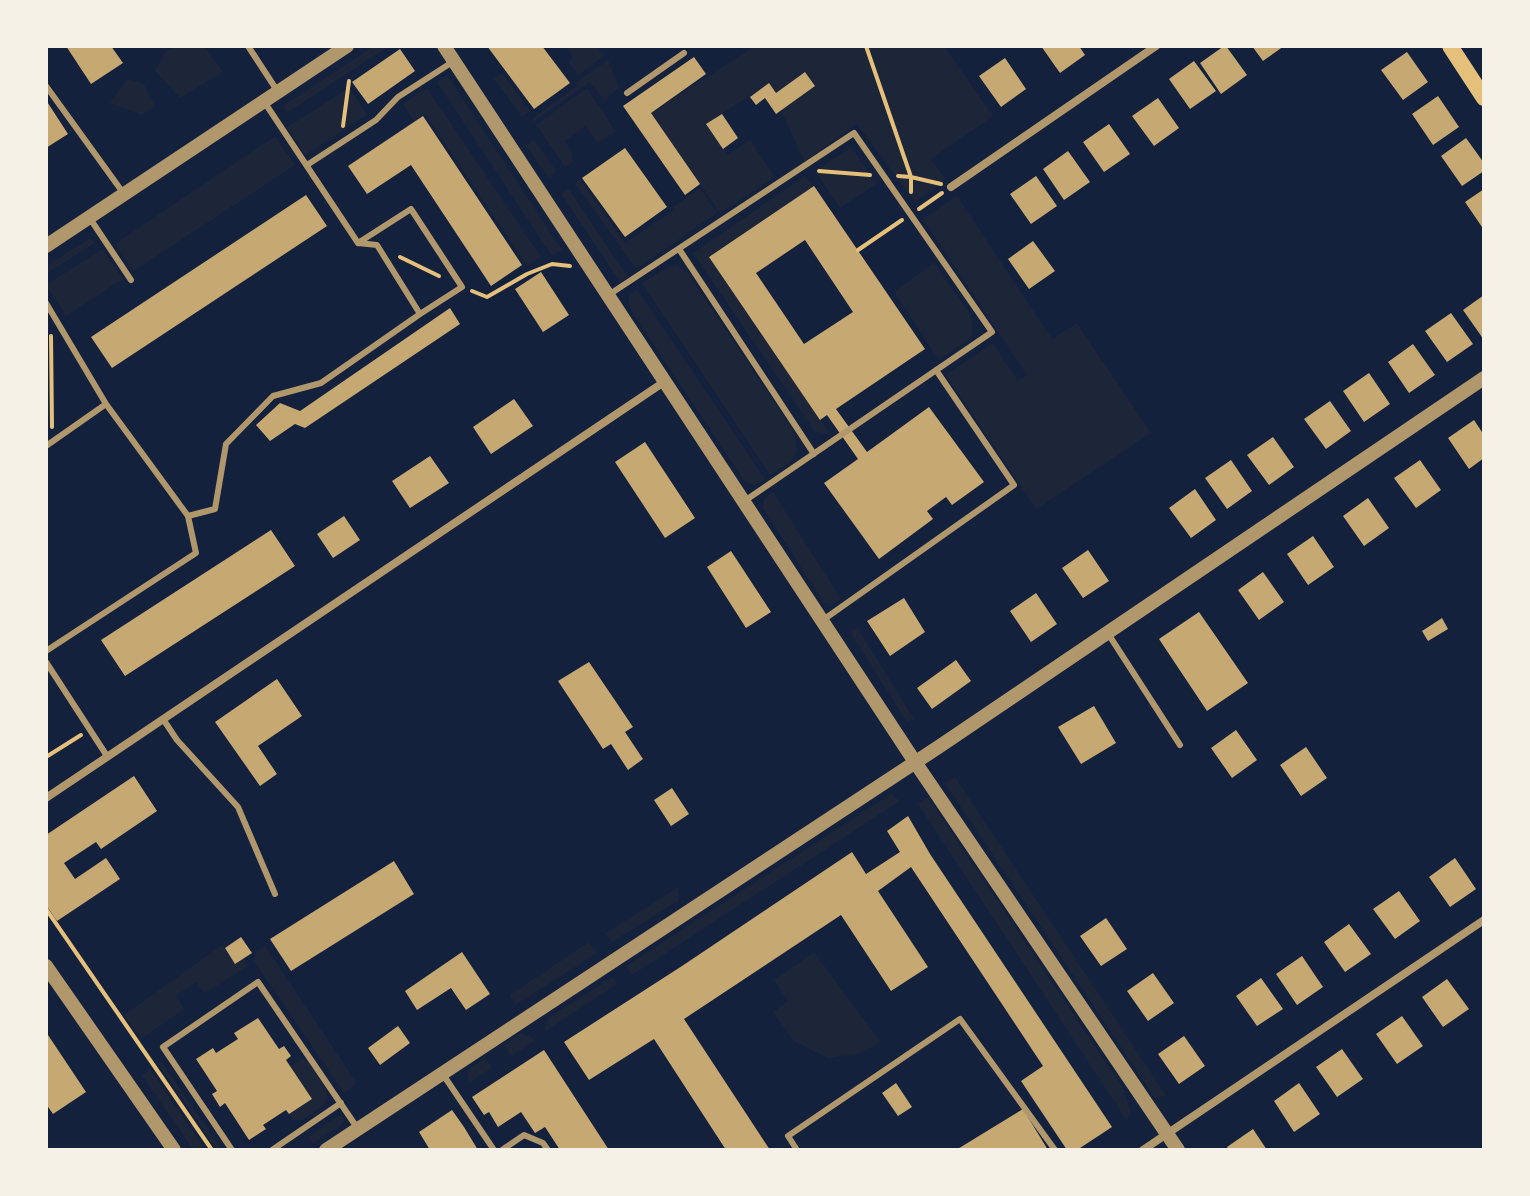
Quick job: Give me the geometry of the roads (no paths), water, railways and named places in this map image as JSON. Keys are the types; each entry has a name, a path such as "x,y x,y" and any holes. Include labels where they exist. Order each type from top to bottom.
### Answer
{"main road":[{"path":"1450,46 1484,98"}],"street":[{"path":"46,246 347,46"},
{"path":"444,46 915,762 1178,1150"},
{"path":"951,187 1156,46"},
{"path":"326,1150 915,762 1484,378"},
{"path":"46,798 664,382"},
{"path":"1143,1150 1484,920"},
{"path":"46,966 174,1150"}],"lane":[{"path":"248,46 278,92"},
{"path":"627,93 684,53"},
{"path":"307,165 376,120 398,97 454,61"},
{"path":"46,86 124,194"},
{"path":"264,101 358,243"},
{"path":"608,296 854,133 992,332 743,502"},
{"path":"188,516 215,509 226,444 273,396 321,383 462,287 411,209 358,243"},
{"path":"89,217 131,280"},
{"path":"358,243 377,245 420,314"},
{"path":"679,249 814,454"},
{"path":"46,303 106,404 188,516 196,553 46,651"},
{"path":"822,621 1014,485 936,370"},
{"path":"49,444 106,404"},
{"path":"1107,632 1180,745"},
{"path":"46,662 107,756"},
{"path":"163,719 177,740 238,807 275,894"},
{"path":"232,1150 163,1047 258,982 358,1129"},
{"path":"797,1150 788,1136 960,1019 1055,1150"},
{"path":"442,1073 494,1150"},
{"path":"272,1150 341,1103"},
{"path":"502,1150 524,1135 543,1143 548,1150"}]}
